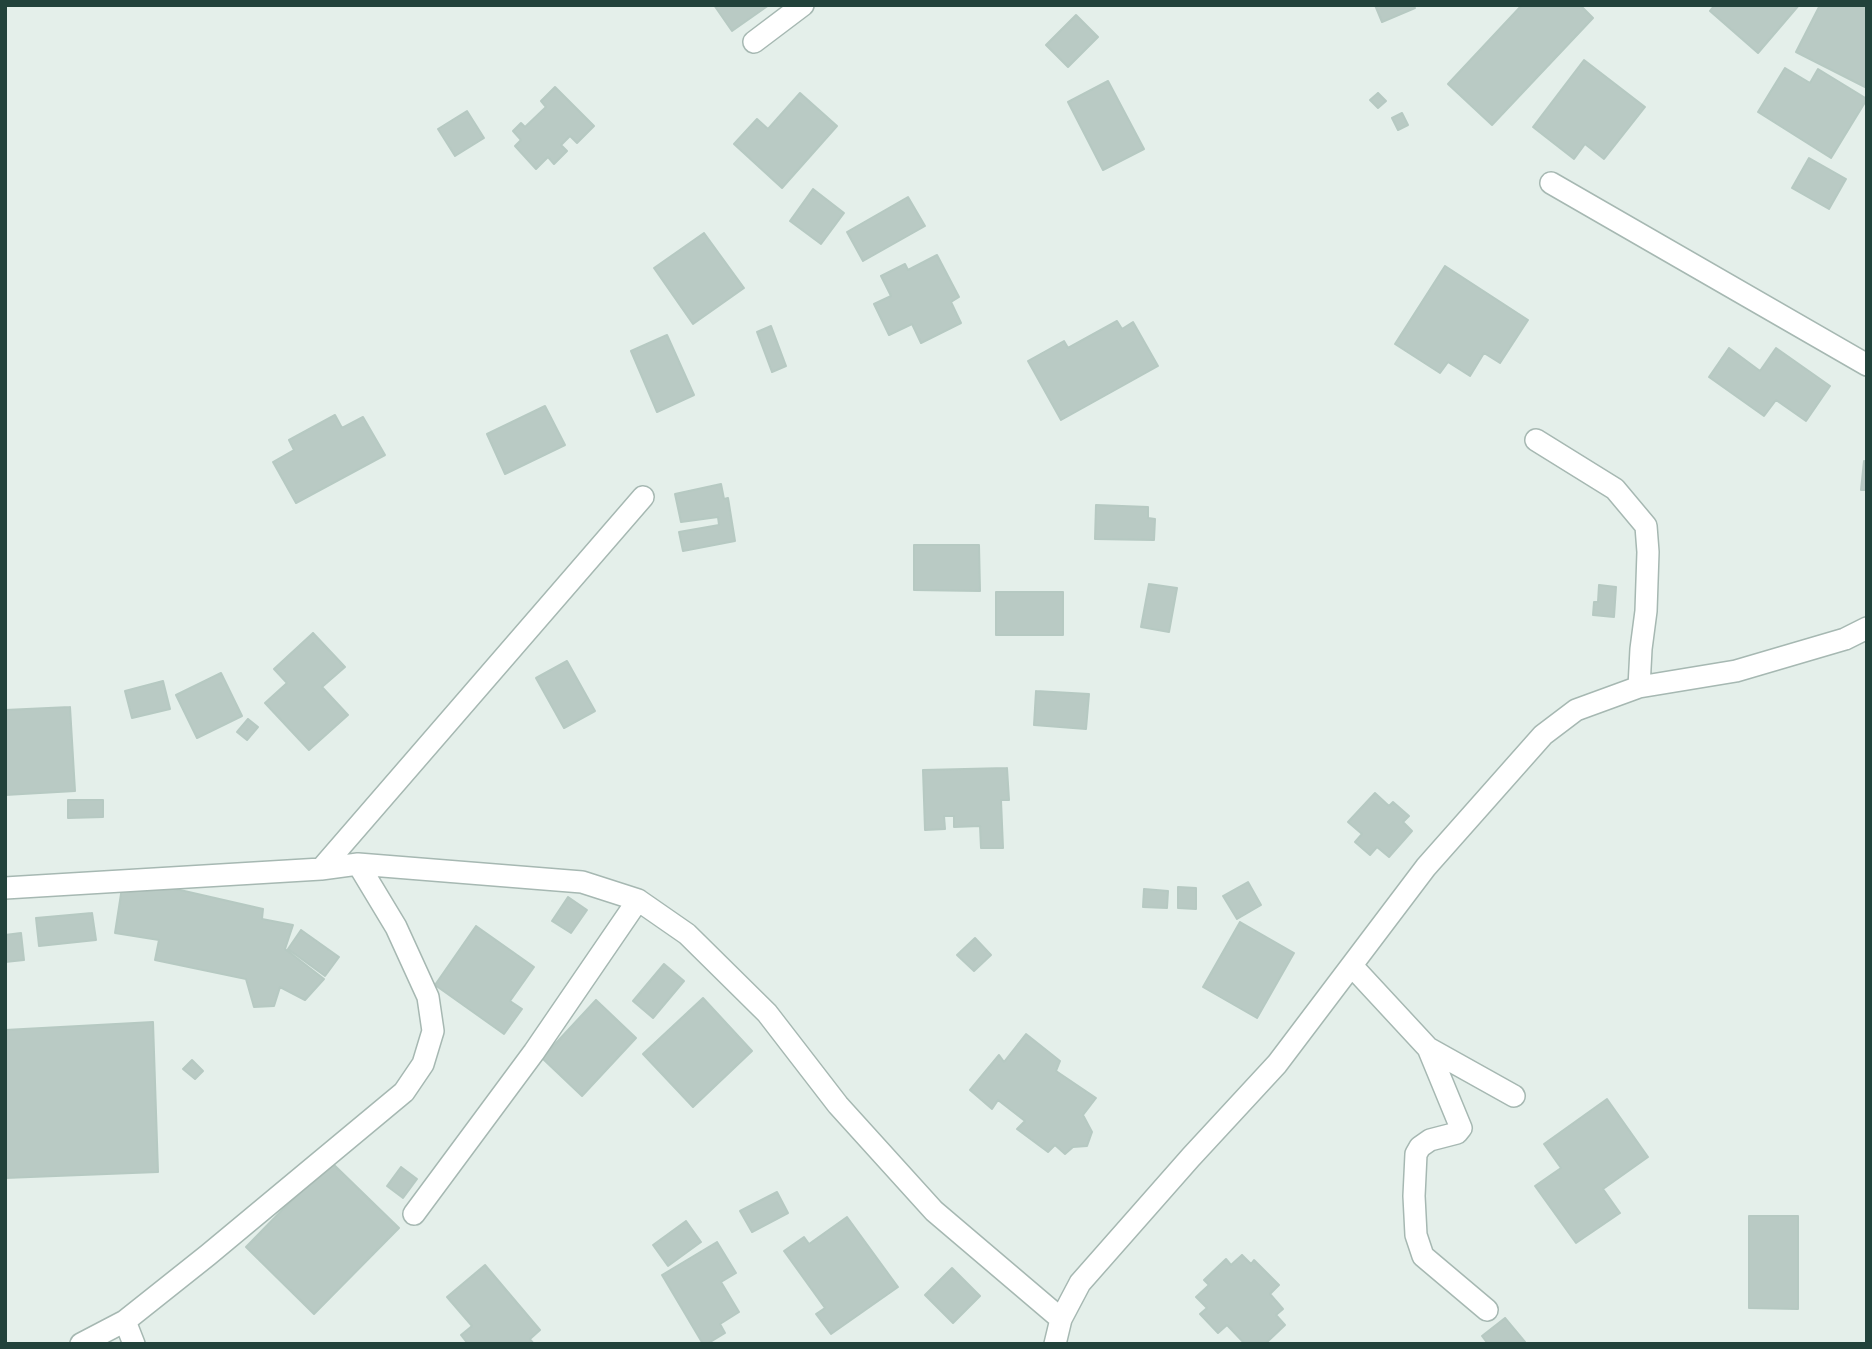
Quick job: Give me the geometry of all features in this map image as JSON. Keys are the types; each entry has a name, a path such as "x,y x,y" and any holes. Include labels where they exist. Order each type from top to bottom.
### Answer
{"street":[{"path":"754,42 803,5"},
{"path":"1551,183 1867,365"},
{"path":"1536,440 1615,489 1646,526 1646,611 1639,687"},
{"path":"321,869 643,497"},
{"path":"1055,1344 1061,1319 1080,1283 1278,1064 1426,867 1543,736 1576,710 1639,687 1737,671 1846,639 1867,628"},
{"path":"81,1344 125,1321 208,1255 404,1092 423,1064 433,1031 428,997 396,927 358,864"},
{"path":"5,888 321,869 358,864 582,882 638,900 687,934 766,1013 838,1105 934,1211 1061,1319"},
{"path":"414,1214 534,1052 638,900"},
{"path":"1352,966 1428,1048 1514,1096"},
{"path":"1428,1048 1461,1128 1457,1133 1430,1140 1420,1147 1416,1154 1416,1236 1423,1256 1487,1310"},
{"path":"125,1321 134,1344"}],"building":[{"path":"714,5 769,5 732,31"},
{"path":"1375,5 1413,5 1415,8 1382,22"},
{"path":"1522,5 1580,5 1593,18 1492,125 1448,84"},
{"path":"1715,5 1799,5 1758,53 1710,11"},
{"path":"1820,5 1867,5 1867,88 1796,52"},
{"path":"1076,15 1098,37 1068,67 1046,45"},
{"path":"1584,60 1645,107 1604,159 1585,144 1574,159 1533,127"},
{"path":"1785,68 1810,83 1818,69 1867,99 1831,158 1758,112"},
{"path":"1108,81 1144,149 1103,170 1068,102"},
{"path":"555,87 594,126 577,143 570,136 561,145 567,151 554,164 548,157 536,169 515,146 521,140 513,131 521,123 525,127 546,107 541,101"},
{"path":"800,93 837,126 782,188 734,144 757,119 768,129"},
{"path":"1378,93 1386,101 1378,108 1370,100"},
{"path":"467,111 484,138 455,156 438,129"},
{"path":"1402,113 1408,125 1398,130 1392,118"},
{"path":"1809,158 1846,179 1829,209 1792,188"},
{"path":"813,189 844,213 821,244 790,221"},
{"path":"908,197 925,226 863,261 847,232"},
{"path":"704,233 744,288 693,324 654,268"},
{"path":"937,255 959,297 951,302 961,323 921,343 912,324 889,335 874,304 891,296 881,276 905,264 908,270"},
{"path":"1445,266 1528,320 1500,363 1484,353 1470,376 1448,362 1440,373 1395,344"},
{"path":"1117,321 1122,329 1133,322 1158,366 1061,420 1028,361 1064,341 1068,348"},
{"path":"771,326 786,366 772,372 757,332"},
{"path":"667,335 694,395 657,412 631,351"},
{"path":"1729,348 1760,371 1776,348 1830,386 1806,421 1776,400 1764,416 1709,377"},
{"path":"545,406 565,445 505,474 487,434"},
{"path":"335,415 342,428 363,417 385,455 296,503 273,462 294,450 289,440"},
{"path":"1864,461 1867,462 1867,490 1861,490"},
{"path":"721,484 724,499 728,498 735,541 683,551 679,532 719,525 718,517 681,522 675,494"},
{"path":"1096,505 1148,507 1148,518 1155,519 1154,540 1095,539"},
{"path":"914,545 979,545 980,591 914,590"},
{"path":"1149,584 1177,588 1169,632 1141,627"},
{"path":"1599,585 1616,587 1614,617 1593,615 1594,602 1598,602"},
{"path":"996,592 1063,592 1063,635 996,635"},
{"path":"313,633 345,667 322,687 348,715 309,750 265,703 287,683 274,669"},
{"path":"567,661 595,711 564,728 536,678"},
{"path":"221,673 242,716 197,738 176,695"},
{"path":"163,681 170,709 132,718 125,691"},
{"path":"1036,691 1089,694 1086,729 1034,725"},
{"path":"70,707 75,791 5,795 5,710"},
{"path":"248,719 258,727 247,740 237,732"},
{"path":"1007,768 1009,800 1001,800 1003,848 981,848 980,826 954,827 954,816 944,816 945,829 925,830 923,770"},
{"path":"1375,793 1389,806 1393,802 1409,816 1403,822 1412,831 1389,857 1377,847 1370,855 1355,842 1362,834 1348,822"},
{"path":"68,800 103,800 103,817 68,818"},
{"path":"123,881 180,890 263,909 262,919 293,925 285,949 324,979 305,1000 280,987 274,1006 254,1007 246,979 155,960 159,940 115,933"},
{"path":"1248,882 1261,905 1237,919 1223,896"},
{"path":"1178,887 1196,888 1196,909 1178,908"},
{"path":"1144,889 1168,891 1167,908 1143,907"},
{"path":"568,897 587,910 571,933 552,921"},
{"path":"92,913 96,940 39,946 36,918"},
{"path":"1240,922 1294,953 1257,1018 1203,987"},
{"path":"476,926 534,967 510,1001 522,1009 504,1034 435,985"},
{"path":"301,930 339,957 325,976 288,949"},
{"path":"21,933 24,960 5,962 5,935"},
{"path":"975,938 991,955 974,971 957,955"},
{"path":"664,964 684,981 653,1018 633,1001"},
{"path":"703,998 752,1051 693,1107 643,1054"},
{"path":"596,1000 636,1038 582,1096 542,1058"},
{"path":"153,1022 158,1172 5,1178 5,1030"},
{"path":"1026,1034 1060,1061 1056,1071 1096,1098 1083,1115 1092,1132 1087,1146 1073,1147 1065,1154 1055,1145 1048,1152 1017,1129 1025,1121 998,1100 992,1109 970,1090 999,1055 1004,1062"},
{"path":"192,1060 203,1071 195,1079 183,1069"},
{"path":"1607,1099 1648,1157 1603,1189 1620,1213 1576,1243 1535,1186 1561,1168 1544,1144"},
{"path":"330,1161 399,1228 314,1314 246,1247"},
{"path":"401,1167 417,1179 403,1198 387,1186"},
{"path":"777,1192 788,1213 752,1232 740,1211"},
{"path":"1749,1216 1798,1216 1798,1309 1749,1308"},
{"path":"847,1217 898,1287 831,1334 816,1314 825,1308 784,1251 804,1237 809,1244"},
{"path":"686,1221 701,1242 668,1266 653,1245"},
{"path":"717,1242 736,1273 721,1282 739,1312 720,1324 725,1333 703,1344 662,1275"},
{"path":"1242,1255 1251,1264 1254,1260 1279,1285 1270,1294 1283,1309 1276,1315 1285,1325 1265,1344 1245,1344 1227,1325 1218,1333 1200,1314 1207,1308 1196,1297 1209,1285 1204,1280 1226,1259 1231,1265"},
{"path":"485,1265 540,1330 530,1339 534,1344 468,1344 461,1335 472,1326 447,1297"},
{"path":"952,1268 980,1296 953,1323 925,1295"},
{"path":"1505,1318 1525,1342 1523,1344 1488,1344 1482,1336"}]}
